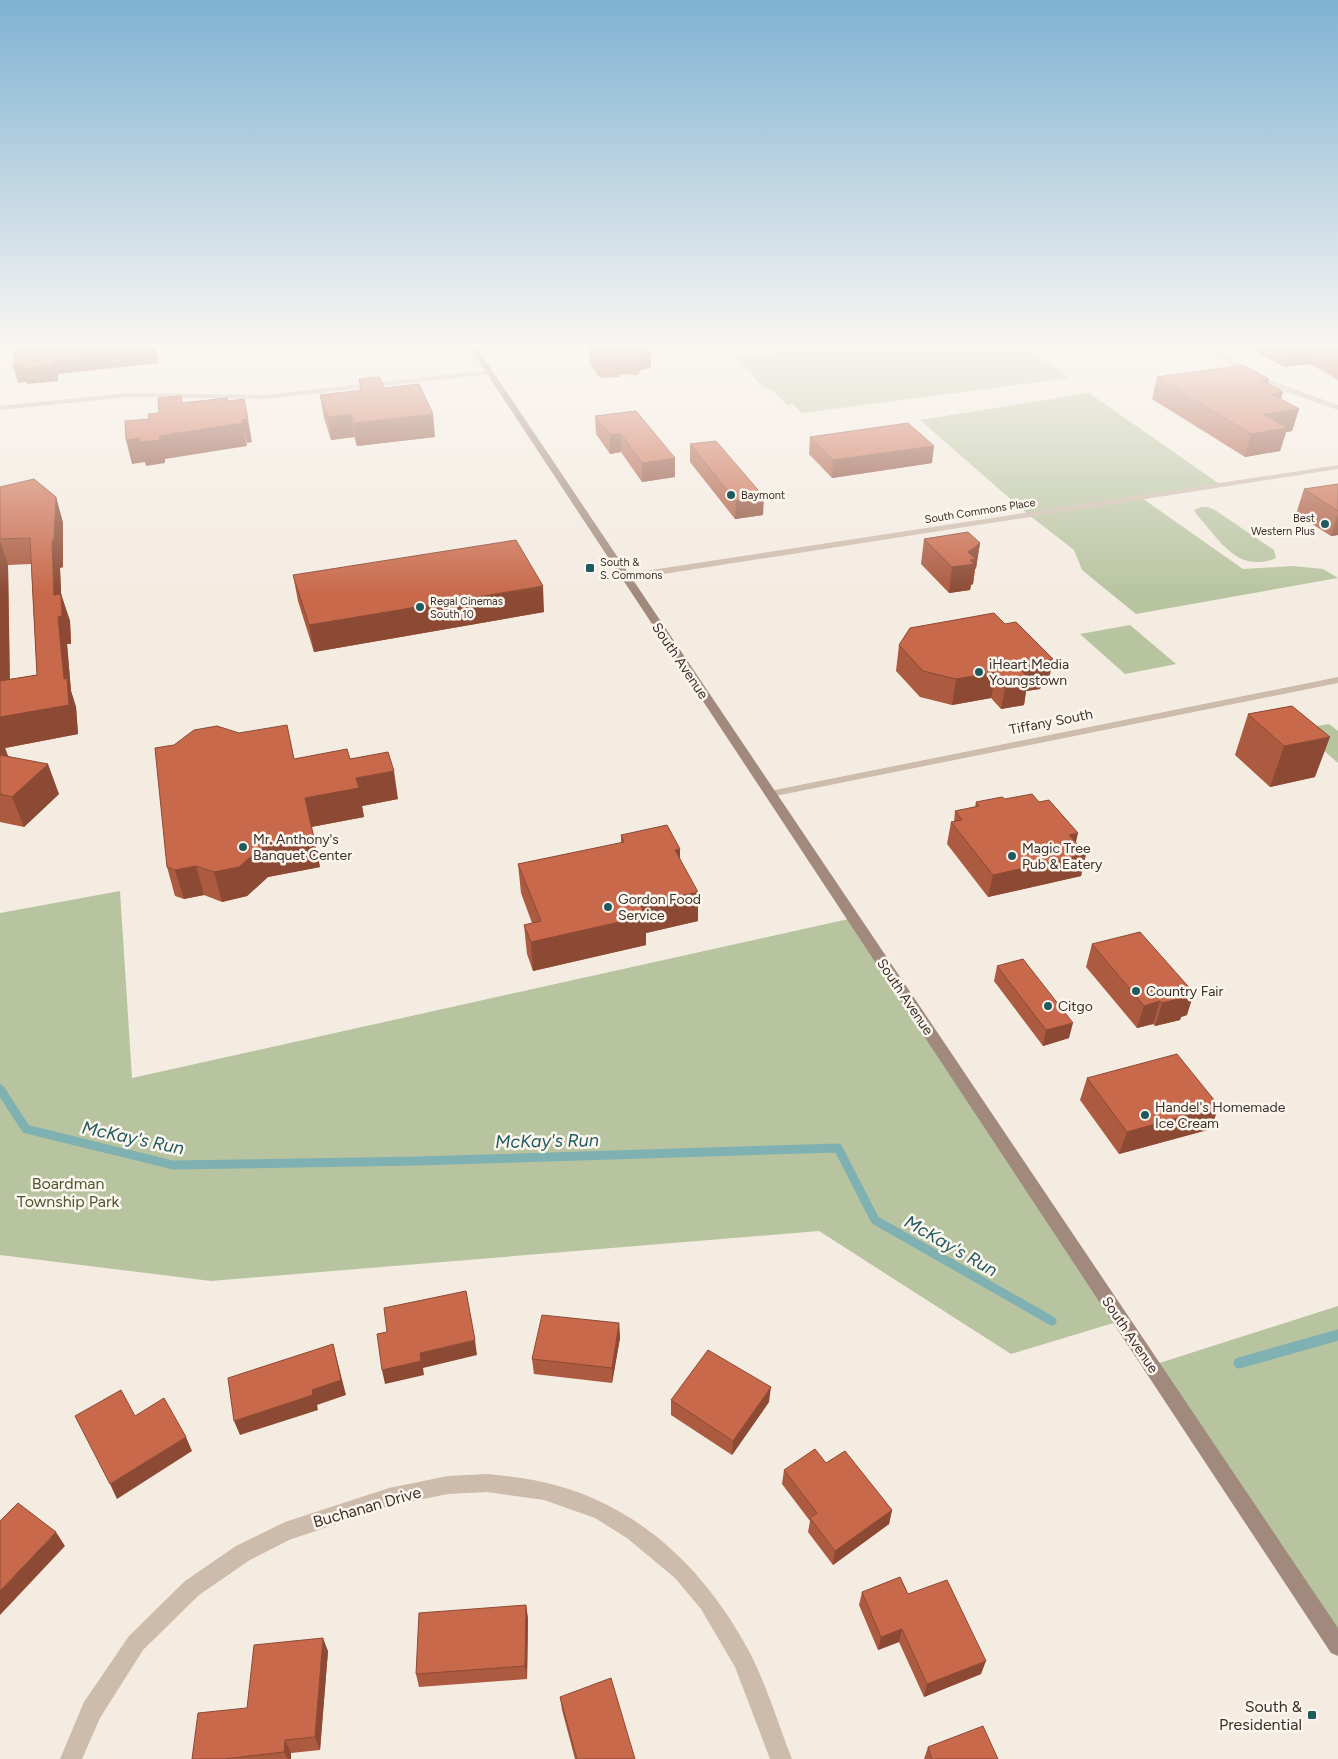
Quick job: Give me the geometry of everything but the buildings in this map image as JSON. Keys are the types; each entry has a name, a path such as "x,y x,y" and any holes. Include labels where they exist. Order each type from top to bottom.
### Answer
{"main road":[{"name":"South Avenue","path":"527,430 1338,1646"}],"street":[{"name":"South Commons Place","path":"625,577 1338,467"},
{"name":"Tiffany South","path":"770,794 1338,680"},
{"name":"Buchanan Drive","path":"71,1759 92,1710 136,1643 192,1588 243,1552 285,1532 389,1497 448,1485 487,1483 544,1491 600,1510 634,1531 682,1571 708,1602 743,1661 780,1759"}],"green space":[{"path":"932,430 1142,430 1221,485 1142,498 1243,569 1293,566 1323,569 1338,578 1136,614 1082,570 1074,550 1029,515"},
{"path":"1201,507 1215,510 1274,550 1276,558 1262,562 1250,562 1230,552 1197,515 1194,510"},
{"path":"1130,625 1176,664 1125,674 1080,634"},
{"path":"1329,724 1338,731 1338,763 1299,729"},
{"name":"Boardman Township Park","path":"120,891 132,1078 853,918 1120,1321 1011,1354 819,1231 211,1281 0,1255 0,913"},
{"path":"1338,1306 1338,1636 1150,1366"}],"waterway":[{"name":"McKay's Run","path":"0,1089 26,1129 173,1165 418,1161 838,1148 875,1220 1052,1321"},
{"name":"McKay's Run","path":"1239,1363 1338,1335 1335,1336"}],"place":[{"name":"Baymont","path":"731,495"},
{"name":"Best Western Plus","path":"1325,524"},
{"name":"South & S. Commons","path":"590,568"},
{"name":"Regal Cinemas South 10","path":"420,607"},
{"name":"iHeart Media Youngstown","path":"979,672"},
{"name":"Mr. Anthony's Banquet Center","path":"243,847"},
{"name":"Magic Tree Pub & Eatery","path":"1012,856"},
{"name":"Gordon Food Service","path":"608,907"},
{"name":"Country Fair","path":"1136,991"},
{"name":"Citgo","path":"1048,1006"},
{"name":"Handel's Homemade Ice Cream","path":"1145,1115"},
{"name":"South & Presidential","path":"1312,1715"}]}
